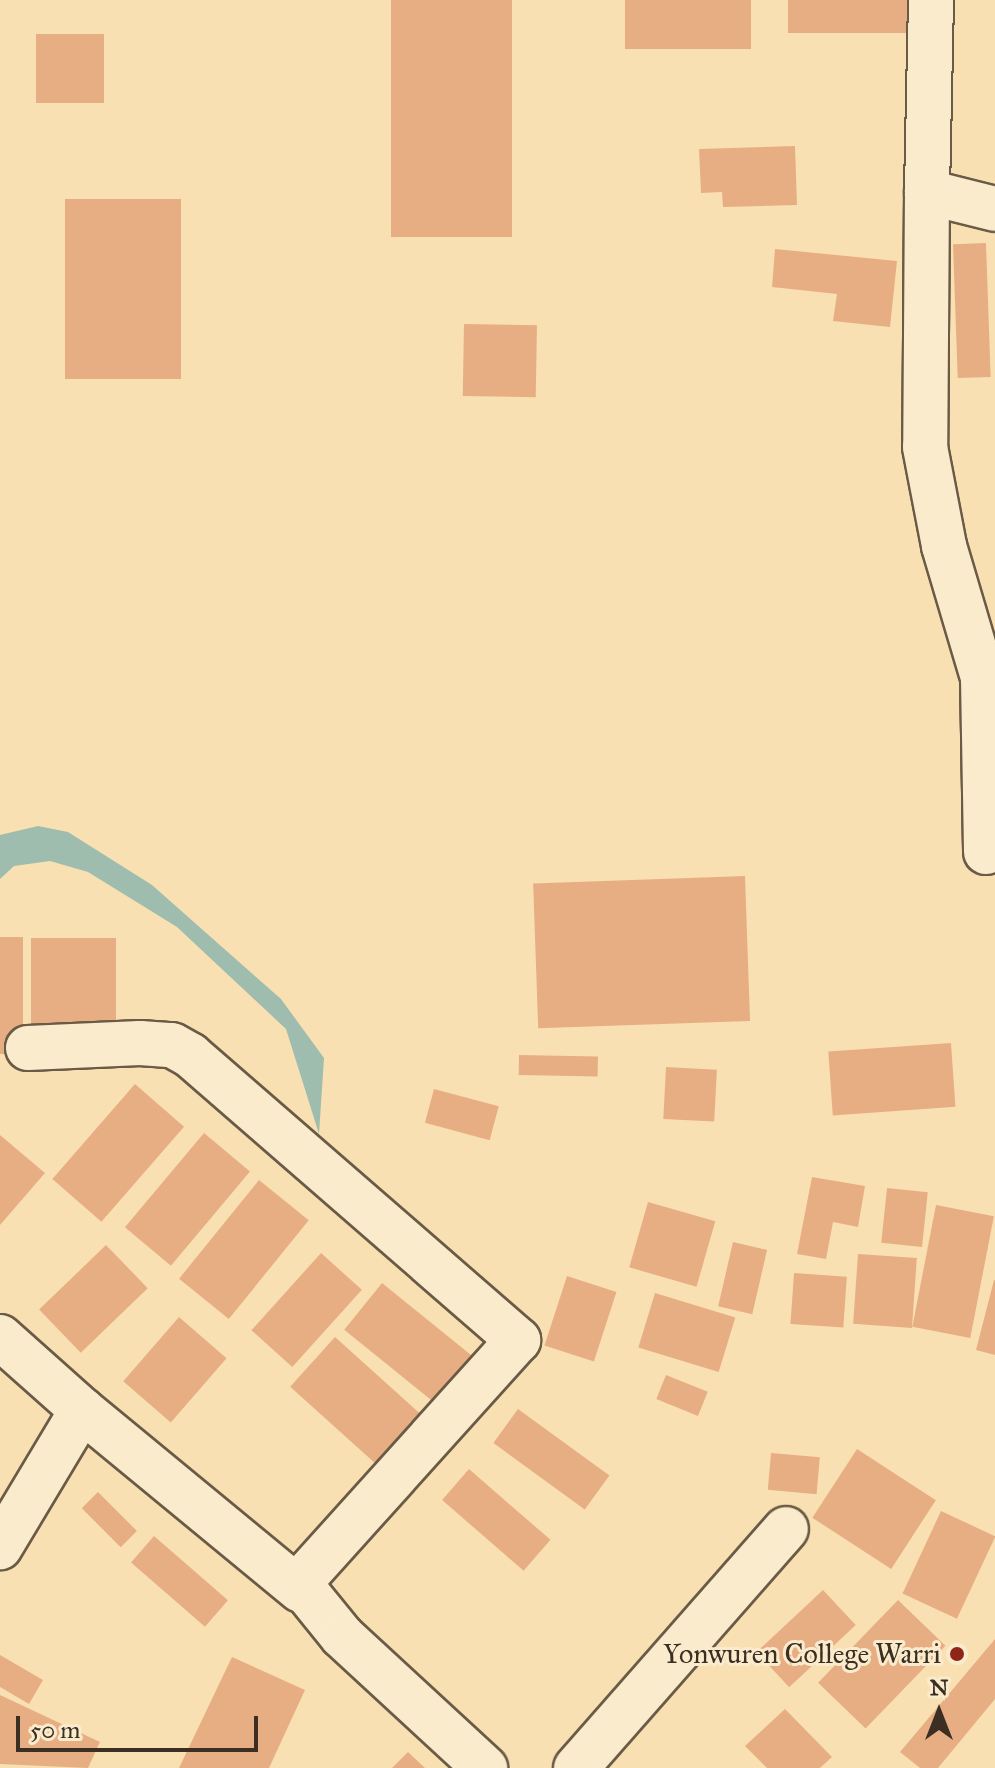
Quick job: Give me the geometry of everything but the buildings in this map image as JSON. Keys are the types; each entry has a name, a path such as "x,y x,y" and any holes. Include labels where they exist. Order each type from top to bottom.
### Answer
{"street":[{"path":"931,0 925,447 983,678 986,852"},
{"path":"927,192 995,209"},
{"path":"28,1048 140,1043 172,1045 190,1055 518,1340 299,1583 300,1590"},
{"path":"0,1337 82,1410 300,1590 485,1768"},
{"path":"0,1547 82,1410"},
{"path":"576,1768 786,1529"}],"shaded area":[{"path":"38,826 68,832 152,885 281,999 324,1058 319,1134 286,1029 177,927 88,872 50,861 14,866 0,879 0,835"}],"place":[{"name":"Yonwuren College Warri","path":"957,1654"}]}
